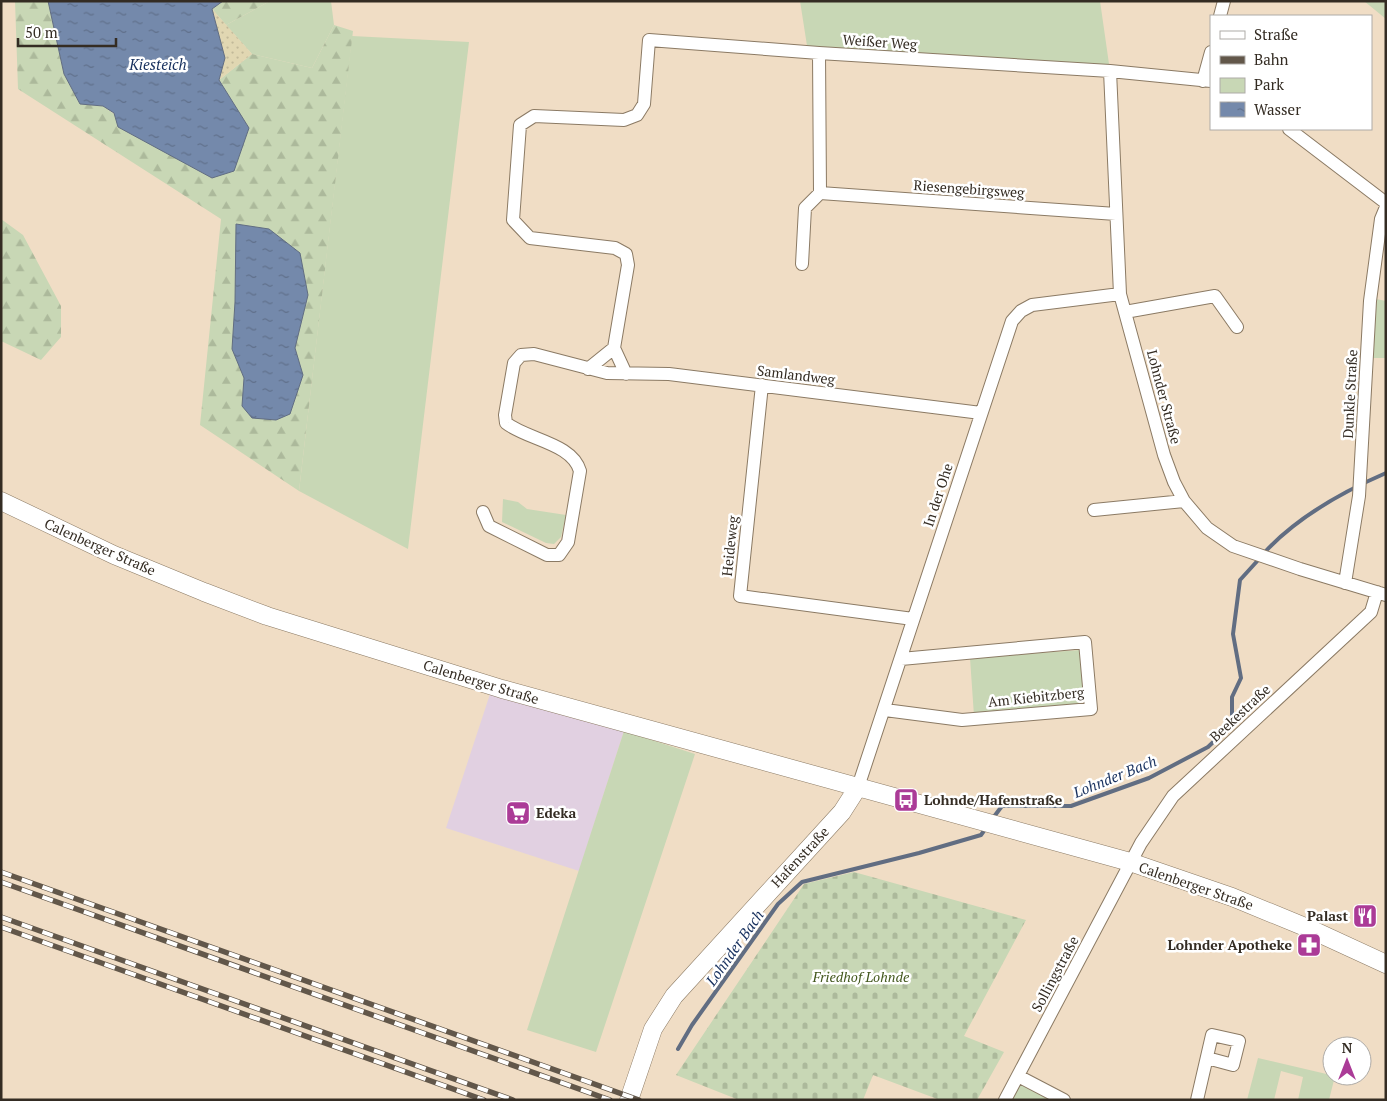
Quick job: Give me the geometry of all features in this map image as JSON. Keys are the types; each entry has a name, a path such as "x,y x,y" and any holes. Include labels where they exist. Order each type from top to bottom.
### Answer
{"street":[{"path":"1220,15 1224,1"},
{"name":"Weißer Weg","path":"614,348 628,265 626,254 615,248 530,238 513,220 520,125 534,116 624,120 637,115 644,104 649,40 819,53 1110,71 1207,81"},
{"path":"802,264 805,208 820,193 819,53"},
{"path":"1207,81 1210,59"},
{"name":"Lohnder Straße","path":"1110,71 1120,294 1164,455 1174,482 1184,500 1207,528 1233,546 1381,594"},
{"path":"1290,130 1386,202"},
{"name":"Riesengebirgsweg","path":"820,193 1116,214"},
{"name":"Dunkle Straße","path":"1345,583 1361,478 1370,301 1381,219 1386,207"},
{"name":"In der Ohe","path":"858,787 885,710 900,658 980,413 1012,321 1021,311 1032,305 1120,294"},
{"path":"1125,312 1215,296 1237,327"},
{"path":"588,369 614,348 626,374"},
{"name":"Samlandweg","path":"483,512 489,526 547,555 559,555 568,542 580,470 578,462 569,452 514,430 506,424 505,415 514,364 521,355 534,354 608,373 669,374 980,413"},
{"name":"Heideweg","path":"762,386 740,596 913,619"},
{"path":"1094,510 1184,500"},
{"name":"Calenberger Straße","path":"1,501 114,555 267,616 502,689 1130,862 1232,897 1310,929 1386,964"},
{"name":"Beekestraße","path":"1130,862 1173,796 1371,612 1381,594"},
{"name":"Am Kiebitzberg","path":"885,710 962,720 1091,709 1086,642 900,658"},
{"name":"Hafenstraße","path":"629,1100 653,1029 674,996 842,812 858,787"},
{"name":"Sollingstraße","path":"1005,1100 1130,862"},
{"path":"1197,1100 1207,1058"},
{"path":"1018,1076 1064,1100"}],"shaded area":[{"path":"490,694 624,731 579,871 446,828"}],"green space":[{"path":"15,1 48,1 64,74 80,104 103,106 168,153 212,178 249,128 219,80 252,54 312,68 334,25 353,31 299,491 200,425 221,219 18,89"},
{"path":"223,1 270,1 226,25 212,9"},
{"path":"270,1 331,1 334,25 312,68 252,54 226,25"},
{"path":"800,1 1100,1 1110,71 808,52"},
{"path":"1364,1 1386,1 1386,19"},
{"path":"352,36 469,42 408,549 299,491"},
{"path":"1,219 23,235 61,306 61,337 41,360 1,341"},
{"path":"1376,299 1386,301 1386,358 1373,358"},
{"path":"503,499 518,502 527,509 566,515 561,537 554,544 546,543 502,522"},
{"path":"1080,650 1084,695 1080,706 974,716 970,658"},
{"path":"624,731 695,754 596,1052 527,1030"},
{"name":"Friedhof Lohnde","path":"854,872 1026,920 964,1036 1004,1052 977,1100 940,1100 873,1075 863,1100 739,1100 676,1075 804,884"},
{"path":"1258,1058 1322,1073 1322,1086 1332,1086 1329,1100 1298,1100 1303,1077 1281,1071 1274,1100 1247,1100"},
{"path":"1020,1082 1051,1100 1010,1100"}],"sand":[{"path":"212,9 252,54 219,80 225,58"}],"water":[{"name":"Kiesteich","path":"48,1 223,1 212,9 225,58 219,80 249,128 234,171 212,178 118,127 114,113 103,106 80,104 64,74"},
{"path":"236,224 269,229 300,253 308,295 295,348 303,375 290,414 276,420 252,418 242,406 244,378 232,349"}],"waterway":[{"name":"Lohnder Bach","path":"1264,553 1291,528 1321,507 1353,488 1386,473"},
{"name":"Lohnder Bach","path":"993,818 1002,806 1071,806 1149,778 1208,747 1232,724 1232,697 1241,678 1233,634 1240,580 1260,558"},
{"name":"Lohnder Bach","path":"678,1049 692,1025 778,904 802,882 919,853 981,835 986,828"}],"railway":[{"path":"1,872 639,1100"},
{"path":"1,882 610,1100"},
{"path":"1,917 513,1100"},
{"path":"1,927 484,1100"}],"place":[{"name":"Lohnde/Hafenstraße","path":"906,800"},
{"name":"Edeka","path":"518,813"},
{"name":"Palast","path":"1365,916"},
{"name":"Lohnder Apotheke","path":"1309,945"}]}
